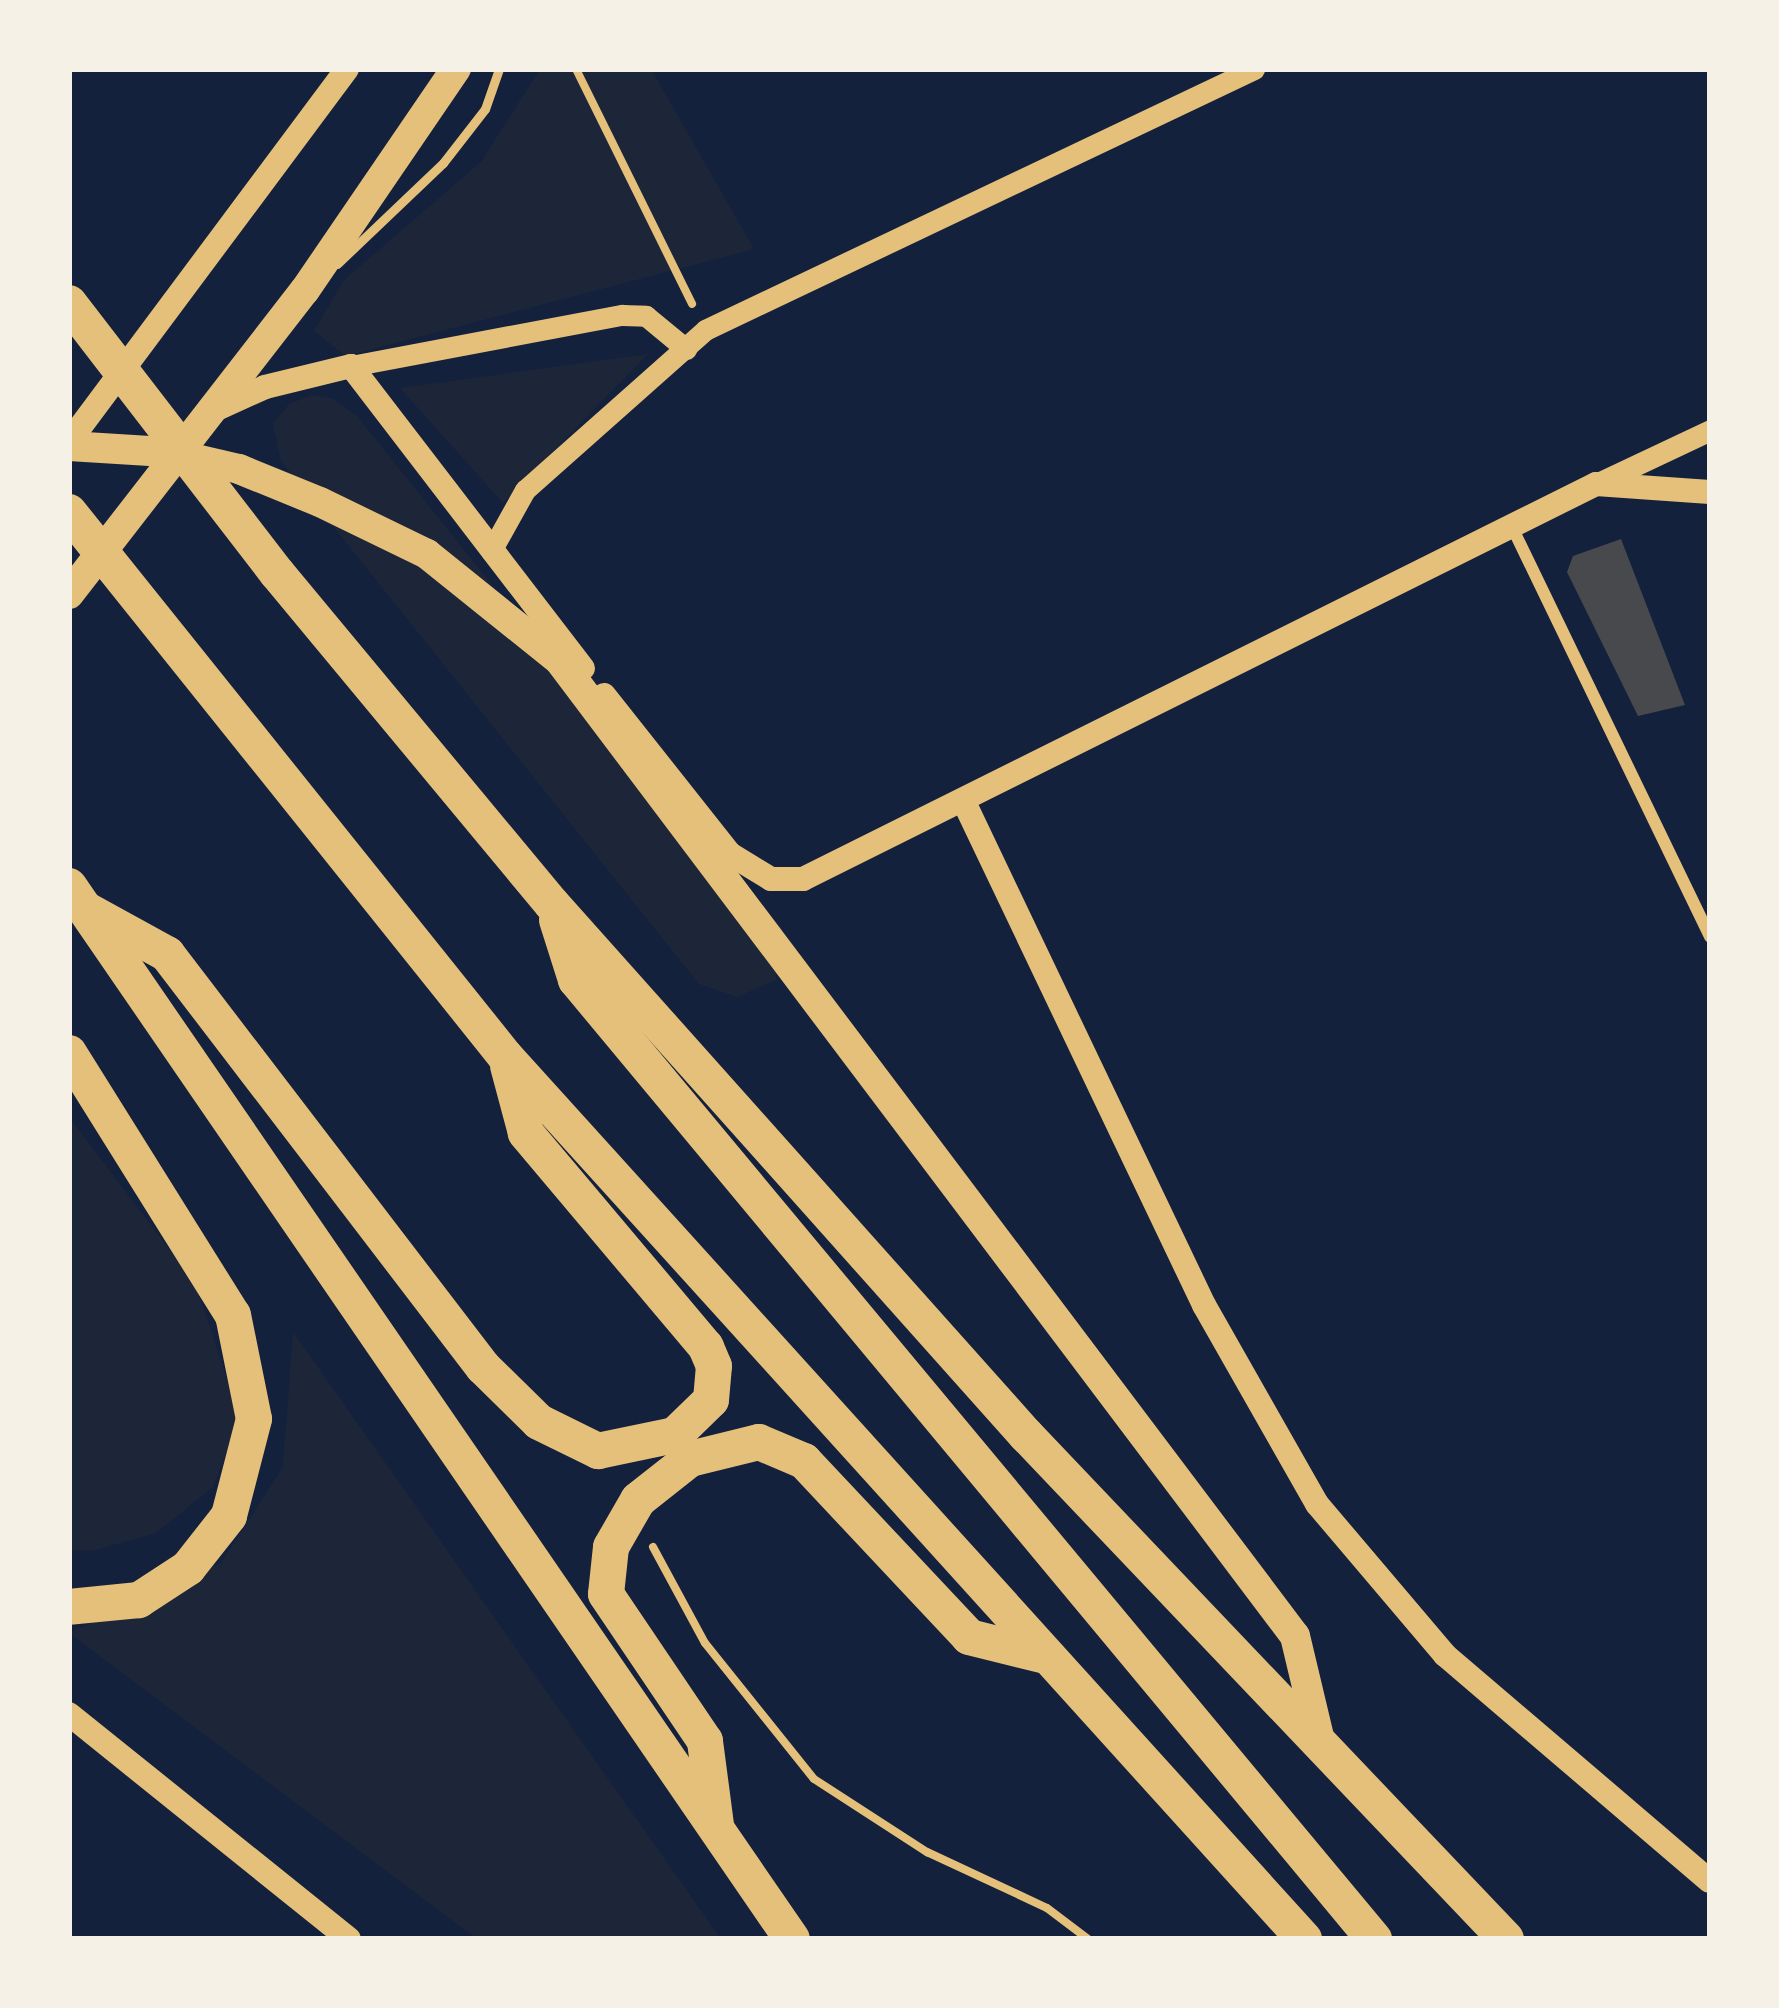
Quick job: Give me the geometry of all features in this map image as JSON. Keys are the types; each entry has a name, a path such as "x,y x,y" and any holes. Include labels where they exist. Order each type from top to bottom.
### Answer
{"highway":[{"path":"69,303 277,573 553,904 1026,1435 1506,1939"},
{"path":"69,512 505,1056 1041,1655 1304,1939"},
{"path":"76,896 167,954 523,1408 568,1441 598,1450 675,1435 711,1400 714,1366 706,1347 526,1133 505,1056"},
{"path":"76,896 792,1939"},
{"path":"553,904 576,980 1373,1939"},
{"path":"69,1053 233,1315 254,1419 229,1516 188,1568 139,1600 69,1606"},
{"path":"717,1832 705,1741 606,1594 611,1547 638,1500 705,1452 759,1442 804,1461 969,1637 1041,1655"}],"main road":[{"path":"69,444 347,69"},
{"path":"69,594 305,290 456,69"},
{"path":"208,412 265,387 351,366 702,821 754,873 803,879 1596,484 1710,492"},
{"path":"69,444 166,452 239,469 320,502 428,554 559,660 1295,1636 1321,1745"},
{"path":"963,800 1204,1305 1317,1504 1445,1654 1710,1882"},
{"path":"69,1714 349,1939"}],"street":[{"path":"491,551 526,490 705,330 1254,69"},
{"path":"351,366 622,315 646,316 686,349"},
{"path":"1596,484 1710,430"},
{"path":"1512,526 1710,937"}],"lane":[{"path":"305,290 443,163 485,109 499,69"}],"path":[{"path":"575,69 705,330"},
{"path":"638,1500 643,1529 705,1643 814,1779 927,1852 1047,1908 1088,1939"}],"shaded area":[{"path":"540,69 651,69 754,249 346,356 314,331 344,280 481,162"},
{"path":"648,354 503,503 400,388"},
{"path":"312,395 332,398 357,416 722,872 782,927 776,980 737,997 699,984 281,461 273,424 289,404"},
{"path":"69,1117 195,1283 240,1418 213,1487 156,1533 92,1551 69,1550"},
{"path":"293,1332 721,1939 477,1939 69,1633 221,1563 283,1467"}],"building":[{"path":"1621,539 1685,705 1638,716 1567,572 1573,556"}]}
